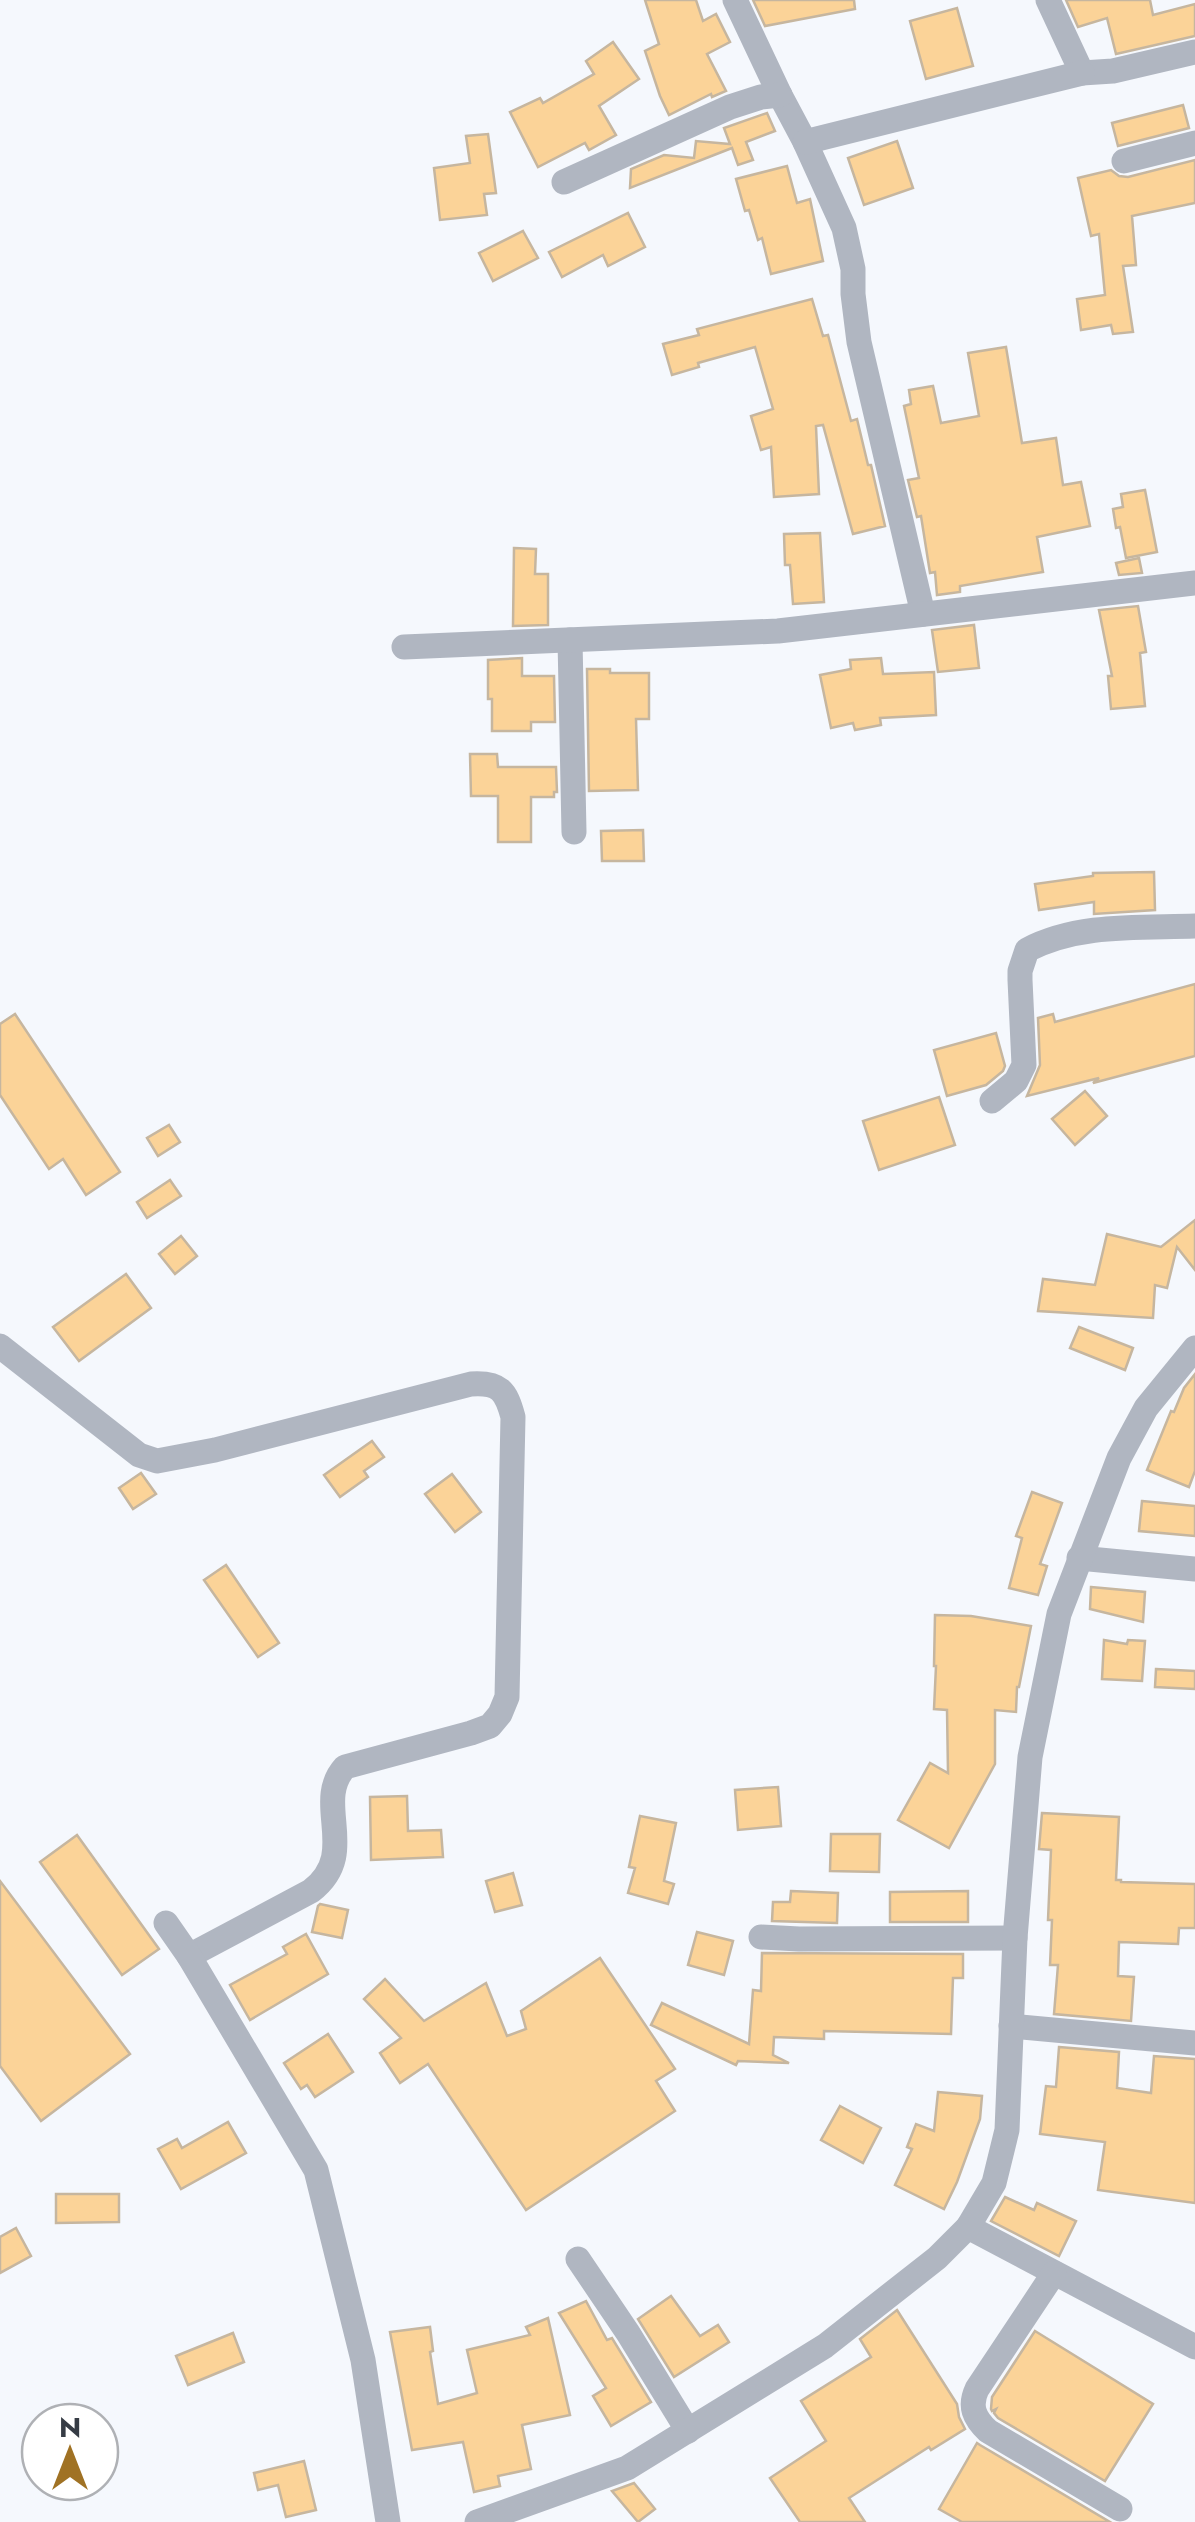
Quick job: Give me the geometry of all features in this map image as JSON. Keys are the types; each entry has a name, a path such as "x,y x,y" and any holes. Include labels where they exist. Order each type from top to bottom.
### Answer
{"street":[{"path":"734,0 844,228 853,269 859,342 923,614"},
{"path":"1048,0 1082,73"},
{"path":"805,142 1082,73 1195,52"},
{"path":"564,182 730,106 761,96 780,95"},
{"path":"1124,161 1195,143"},
{"path":"404,647 778,630 1195,584"},
{"path":"570,640 574,832"},
{"path":"992,1101 1016,1081 1024,1064 1020,970 1027,950 1041,942 1082,932 1195,926"},
{"path":"0,1346 140,1455 156,1461 215,1450 470,1384 498,1387 508,1398 513,1417 509,1650 507,1698 500,1714 490,1726 346,1768 334,1789 333,1867 324,1881 188,1956"},
{"path":"476,2522 627,2468 825,2346 937,2258 968,2227 994,2183 1007,2130 1014,1938 1030,1757 1058,1614 1118,1458 1146,1408 1195,1348"},
{"path":"1080,1558 1195,1569"},
{"path":"166,1923 316,2170 363,2360 388,2522"},
{"path":"762,1936 1014,1938"},
{"path":"1010,2026 1195,2043"},
{"path":"968,2227 1195,2347"},
{"path":"578,2259 688,2430"},
{"path":"1054,2273 977,2389 972,2399 973,2410 988,2431 1120,2509"}],"building":[{"path":"645,0 696,0 703,21 716,14 730,42 707,54 726,91 712,97 711,94 669,115 645,51 659,44"},
{"path":"753,0 854,0 855,9 765,26"},
{"path":"1066,0 1150,0 1153,15 1195,4 1195,36 1116,54 1107,18 1078,27"},
{"path":"957,8 973,66 926,79 910,21"},
{"path":"613,42 639,79 599,106 616,135 589,150 585,143 538,167 510,112 540,98 543,103 594,74 586,61"},
{"path":"1183,105 1189,128 1118,146 1112,123"},
{"path":"767,113 775,131 746,142 753,160 738,165 732,148 630,188 631,169 664,155 694,158 696,141 730,144 724,128"},
{"path":"488,134 496,193 484,194 487,215 440,220 434,168 470,163 466,136"},
{"path":"897,141 913,188 864,205 848,158"},
{"path":"1195,160 1195,203 1132,216 1136,265 1123,266 1133,332 1113,334 1111,325 1081,330 1077,299 1105,295 1099,234 1091,236 1078,178 1111,170 1128,177"},
{"path":"787,166 797,203 810,199 823,261 771,274 762,238 758,240 749,210 745,211 736,179"},
{"path":"628,213 645,247 608,266 603,255 562,277 549,252"},
{"path":"523,231 538,258 493,281 479,253"},
{"path":"812,299 823,336 828,335 851,421 857,419 885,526 853,534 823,425 816,426 819,494 774,497 771,447 761,450 751,416 773,409 755,347 698,363 699,367 672,375 663,344 699,335 697,329"},
{"path":"1006,347 1022,443 1056,438 1063,485 1081,482 1090,526 1037,537 1043,572 960,586 960,592 937,595 921,516 917,517 908,480 919,478 904,406 911,404 909,390 933,386 941,423 979,416 968,353"},
{"path":"1145,490 1157,552 1126,558 1113,509 1123,507 1121,494"},
{"path":"820,533 824,602 793,604 784,534"},
{"path":"514,548 536,549 535,574 548,574 548,625 513,626"},
{"path":"1139,558 1142,573 1119,575 1116,563"},
{"path":"1138,606 1146,652 1140,653 1145,706 1111,709 1108,676 1112,676 1099,610"},
{"path":"974,625 979,668 938,672 932,630"},
{"path":"522,658 522,676 554,676 555,722 531,722 531,731 492,731 488,660"},
{"path":"881,658 883,674 934,672 936,715 880,718 881,725 855,730 853,723 831,728 820,675 851,669 850,660"},
{"path":"587,669 649,673 649,719 636,719 638,790 589,791"},
{"path":"470,754 497,754 498,767 556,767 554,797 531,797 531,842 498,842 498,796 471,796"},
{"path":"643,830 644,861 602,861 601,831"},
{"path":"1154,872 1155,910 1094,914 1094,902 1039,910 1035,884 1093,873"},
{"path":"1195,984 1195,1056 1027,1096 1040,1065 1038,1018 1053,1014 1055,1022"},
{"path":"15,1014 120,1172 86,1195 63,1159 49,1169 0,1095 0,1024"},
{"path":"996,1033 1003,1071 986,1085 947,1096 934,1050"},
{"path":"1085,1091 1107,1116 1075,1145 1052,1119"},
{"path":"939,1097 955,1145 879,1170 863,1121"},
{"path":"169,1125 180,1142 158,1156 147,1138"},
{"path":"170,1180 181,1196 147,1218 137,1202"},
{"path":"1195,1220 1195,1270 1177,1247 1167,1288 1155,1285 1153,1318 1038,1311 1043,1279 1095,1285 1107,1234 1161,1247"},
{"path":"181,1236 197,1256 175,1274 159,1254"},
{"path":"126,1274 151,1308 79,1361 53,1327"},
{"path":"1079,1327 1133,1348 1125,1370 1070,1348"},
{"path":"1195,1374 1195,1471 1189,1487 1147,1470 1171,1411 1174,1412"},
{"path":"372,1441 384,1457 364,1471 368,1477 340,1497 324,1475"},
{"path":"141,1473 156,1494 133,1509 119,1488"},
{"path":"452,1474 481,1512 455,1532 425,1494"},
{"path":"1032,1492 1062,1503 1040,1564 1047,1566 1038,1595 1009,1588 1022,1538 1016,1536"},
{"path":"1142,1501 1195,1506 1195,1536 1139,1531"},
{"path":"226,1565 279,1643 258,1657 204,1580"},
{"path":"1091,1587 1145,1592 1143,1622 1090,1609"},
{"path":"935,1615 971,1616 1031,1626 1017,1687 1016,1712 995,1710 995,1764 949,1848 898,1820 930,1763 948,1773 947,1710 934,1709"},
{"path":"1104,1640 1127,1644 1128,1640 1145,1641 1142,1681 1102,1679"},
{"path":"1156,1669 1195,1671 1195,1689 1155,1687"},
{"path":"778,1787 781,1826 738,1830 735,1790"},
{"path":"407,1796 408,1831 441,1830 443,1857 371,1860 370,1797"},
{"path":"1042,1813 1119,1817 1116,1880 1195,1884 1195,1928 1179,1928 1178,1944 1119,1942 1118,1976 1134,1977 1131,2021 1054,2014 1058,1965 1050,1965 1051,1850 1039,1849"},
{"path":"640,1816 676,1823 664,1881 674,1884 668,1904 628,1893 635,1868 629,1867"},
{"path":"831,1834 880,1834 879,1872 830,1871"},
{"path":"77,1835 159,1949 122,1975 40,1862"},
{"path":"513,1873 522,1905 495,1912 486,1881"},
{"path":"0,1881 130,2054 41,2121 0,2066"},
{"path":"791,1891 838,1893 837,1923 772,1921 773,1902 790,1902"},
{"path":"968,1891 968,1922 890,1922 890,1892"},
{"path":"320,1904 348,1910 342,1938 312,1932"},
{"path":"697,1932 733,1941 724,1975 688,1965"},
{"path":"306,1934 328,1974 250,2020 230,1985 287,1954 283,1947"},
{"path":"762,1953 963,1954 963,1978 953,1978 951,2034 824,2031 824,2039 774,2037 773,2055 789,2063 738,2061 736,2065 651,2025 662,2003 749,2044 753,1990 761,1991"},
{"path":"600,1958 675,2069 656,2081 675,2111 526,2210 428,2064 400,2083 380,2053 401,2038 364,1999 385,1979 424,2021 486,1983 507,2036 526,2029 521,2011"},
{"path":"328,2034 353,2072 315,2097 307,2085 301,2089 284,2063"},
{"path":"1059,2047 1119,2052 1117,2088 1151,2093 1154,2056 1195,2059 1195,2203 1098,2190 1105,2142 1040,2134 1046,2086 1056,2087"},
{"path":"938,2092 982,2096 980,2119 944,2209 895,2185 912,2149 907,2147 916,2124 934,2131"},
{"path":"840,2106 881,2128 863,2163 821,2140"},
{"path":"228,2122 246,2153 181,2189 158,2149 177,2139 182,2148"},
{"path":"56,2194 119,2194 119,2222 56,2223"},
{"path":"1005,2197 1034,2210 1037,2203 1076,2221 1059,2256 991,2221"},
{"path":"16,2228 31,2256 0,2273 0,2237"},
{"path":"671,2296 700,2336 718,2325 729,2342 674,2377 638,2319"},
{"path":"586,2301 607,2340 612,2338 651,2402 611,2426 593,2396 606,2388 559,2313"},
{"path":"897,2310 957,2404 965,2429 849,2498 865,2522 800,2522 770,2478 826,2441 801,2401 871,2357 860,2339"},
{"path":"548,2318 570,2415 522,2425 531,2469 498,2476 500,2486 474,2492 463,2442 412,2450 390,2332 430,2327 438,2404 477,2393 467,2350 530,2335 526,2327"},
{"path":"1035,2331 1153,2404 1105,2481 998,2418 996,2409 991,2409 992,2397"},
{"path":"233,2333 244,2362 188,2385 176,2356"},
{"path":"977,2443 1110,2522 962,2522 939,2509"},
{"path":"304,2461 316,2510 286,2517 278,2485 258,2490 254,2473"},
{"path":"634,2483 655,2509 638,2522 612,2491"}]}
